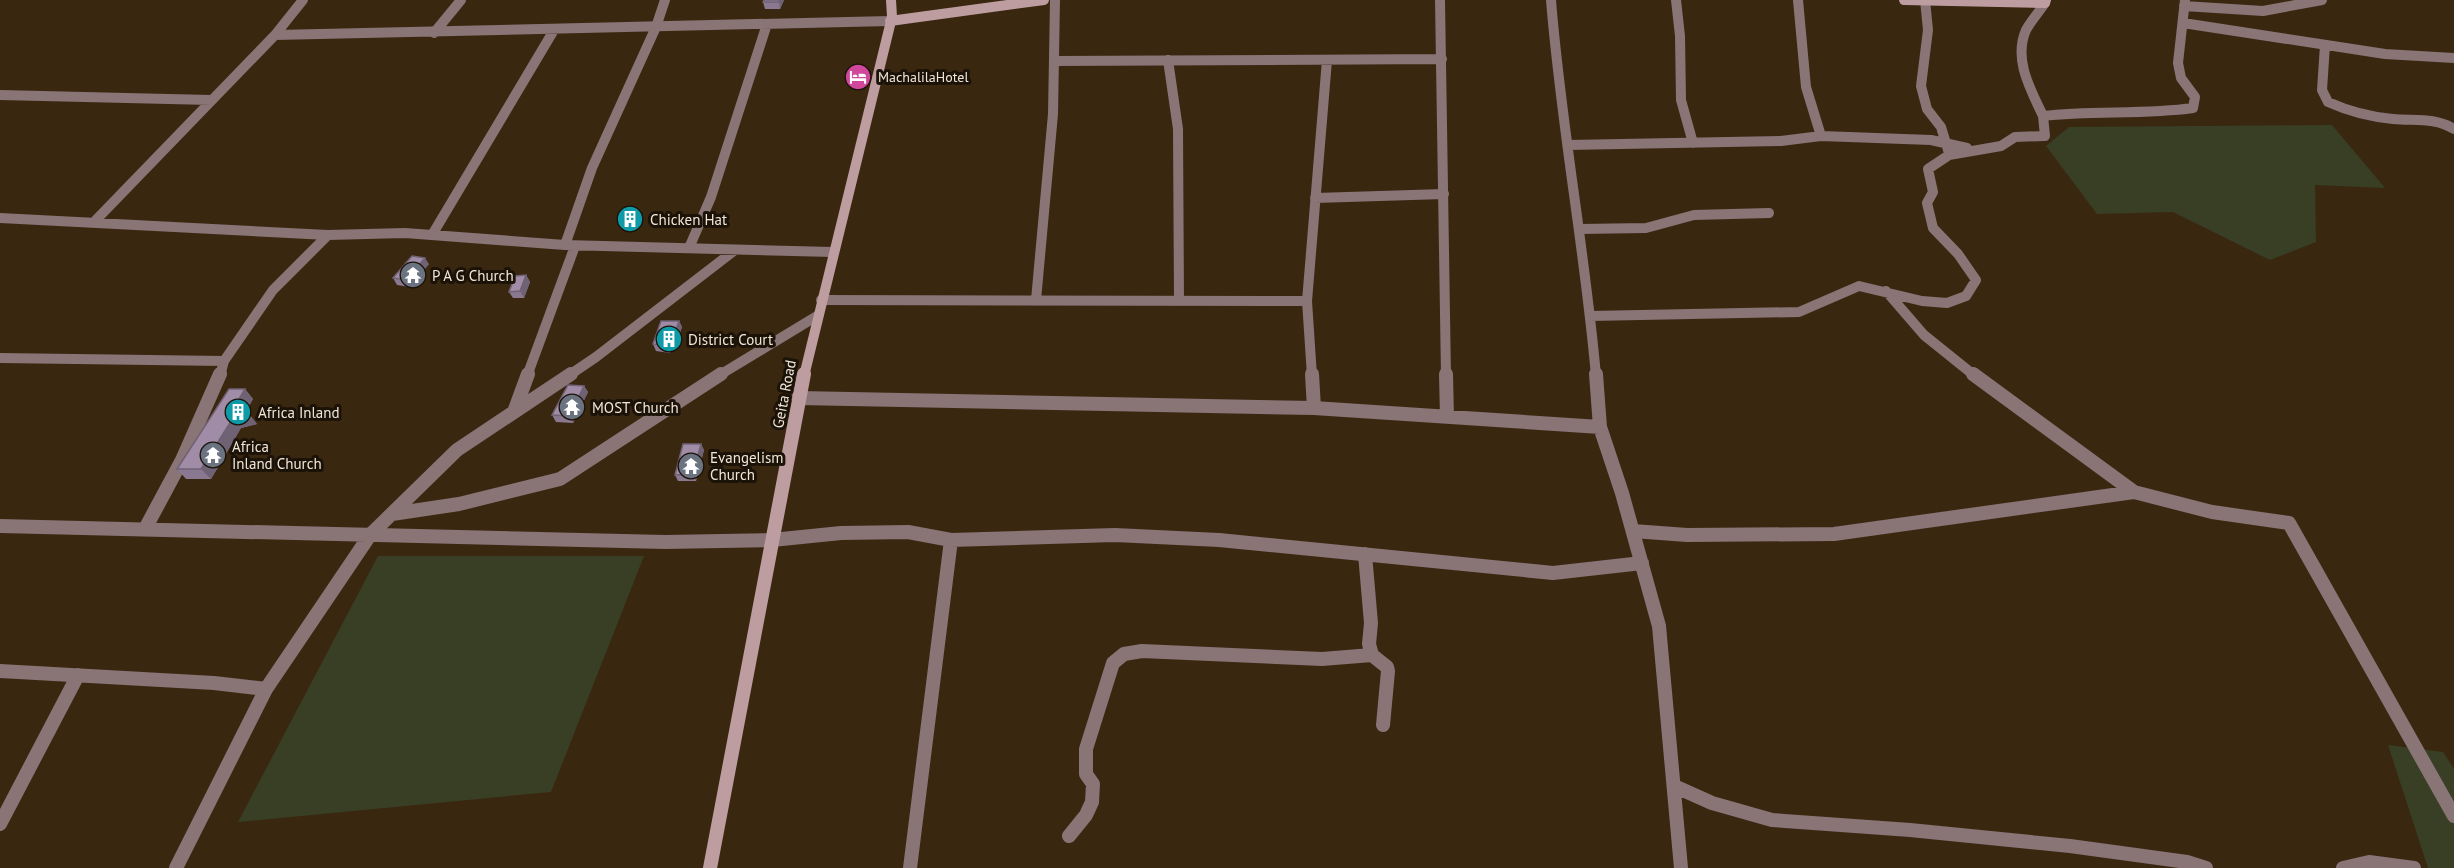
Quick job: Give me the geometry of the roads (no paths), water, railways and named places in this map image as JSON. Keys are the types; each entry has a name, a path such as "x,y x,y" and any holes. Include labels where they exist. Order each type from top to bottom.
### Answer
{"main road":[{"name":"Geita Road","path":"710,868 798,398 890,21 891,0"},
{"path":"890,21 988,3 1044,0"},
{"path":"1904,0 2045,2"}],"street":[{"path":"95,221 274,35 303,0"},
{"path":"434,33 461,0"},
{"path":"513,412 570,245 592,168 656,27 665,0"},
{"path":"1036,300 1053,114 1054,0"},
{"path":"1440,0 1447,417"},
{"path":"1551,0 1556,60 1590,316 1600,427 1633,531 1659,626 1681,868"},
{"path":"1676,0 1680,36 1681,100 1693,143"},
{"path":"1798,0 1806,76 1814,122 1821,136"},
{"path":"1925,0 1928,30 1921,86 1927,110 1941,127 1948,149"},
{"path":"2043,116 2100,111 2173,112 2193,108 2195,97 2181,78 2178,63 2185,3 2263,11 2322,0"},
{"path":"1568,145 1781,141 1821,136 1857,140 1894,137 1948,149 1979,149 2001,146 2015,137 2045,136 2043,116 2028,85 2020,57 2026,31 2045,2"},
{"path":"274,35 890,21"},
{"path":"2182,22 2385,54 2454,58"},
{"path":"689,248 711,197 767,24"},
{"path":"432,235 554,30"},
{"path":"2325,45 2322,83 2328,102 2360,113 2439,122 2454,129"},
{"path":"1054,61 1442,59"},
{"path":"1168,60 1178,129 1179,301"},
{"path":"1314,408 1308,301 1327,60"},
{"path":"0,95 211,100"},
{"path":"1590,316 1800,312 1859,286 1885,290 1922,301 1947,303 1966,296 1976,280 1958,254 1933,228 1927,203 1933,192 1928,169 1948,149"},
{"path":"1315,198 1444,194"},
{"path":"1580,229 1646,228 1694,215 1769,213"},
{"path":"0,218 95,221 328,235 405,233 570,245 833,252"},
{"path":"145,529 182,460 217,385 224,361 273,290 328,235"},
{"path":"176,868 266,688 370,535 457,450 596,357 735,250"},
{"path":"1885,290 1924,335 1997,393 2134,492 2212,512 2289,524 2454,816"},
{"path":"821,300 1308,301"},
{"path":"392,514 459,504 560,479 756,351 817,316"},
{"path":"0,358 224,361"},
{"path":"798,398 1314,408 1600,427"},
{"path":"1633,531 1687,535 1834,534 2134,492"},
{"path":"0,526 665,542 772,540 841,532 908,532 951,540 1115,535 1219,540 1553,573 1641,564"},
{"path":"910,868 951,540"},
{"path":"1365,554 1371,624 1369,644 1372,655 1388,668 1390,675 1384,699 1383,725"},
{"path":"1069,836 1086,815 1092,802 1093,784 1086,774 1086,749 1113,663 1124,654 1142,651 1322,658 1372,655"},
{"path":"0,671 266,688"},
{"path":"0,824 78,675"},
{"path":"1674,786 1712,803 1772,820 1910,830 2070,846 2187,862 2206,868"},
{"path":"2343,868 2354,862 2386,863 2414,868"}],"place":[{"name":"MachalilaHotel","path":"858,77"},
{"name":"Chicken Hat","path":"630,219"},
{"name":"P A G Church","path":"413,275"},
{"name":"District Court","path":"669,339"},
{"name":"MOST Church","path":"572,407"},
{"name":"Africa Inland","path":"238,412"},
{"name":"Africa Inland Church","path":"213,455"},
{"name":"Evangelism Church","path":"691,466"}]}
